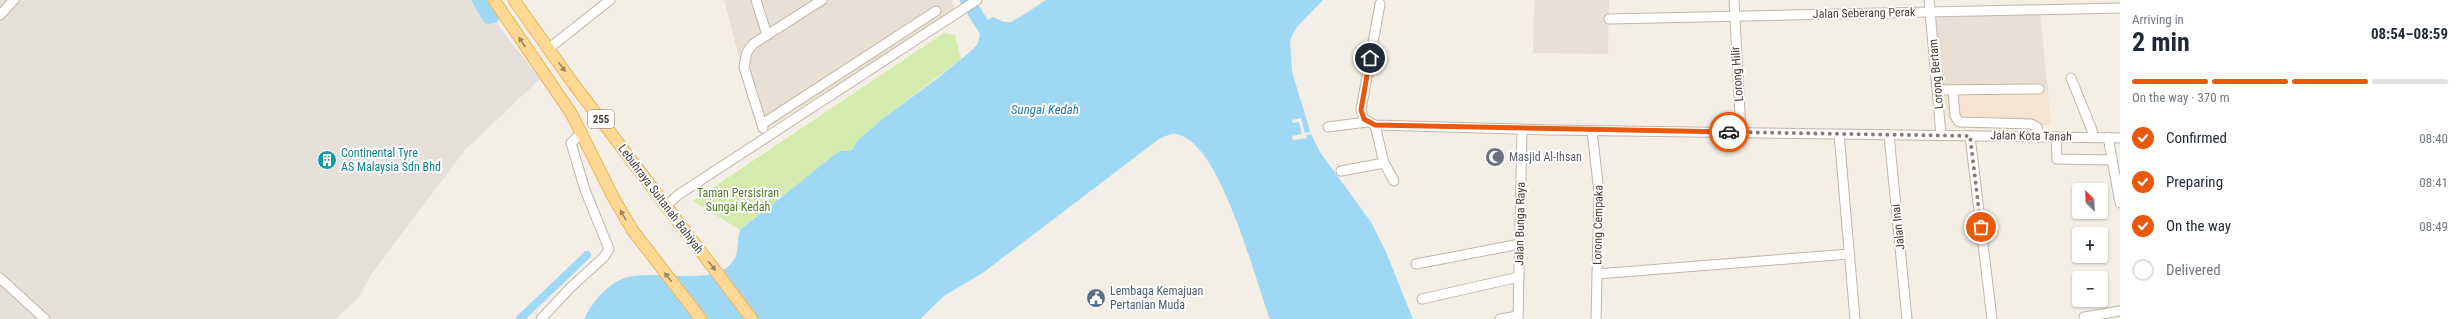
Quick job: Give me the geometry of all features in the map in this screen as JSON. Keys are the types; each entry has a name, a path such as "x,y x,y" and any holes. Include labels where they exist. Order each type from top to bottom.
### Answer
{"main road":[{"name":"255","path":"494,0 557,92 582,132 619,209 644,247 701,319"},
{"name":"Lebuhraya Sultanah Bahiyah","path":"514,0 548,49 752,319"}],"street":[{"path":"0,16 14,0"},
{"path":"548,49 610,0"},
{"path":"756,0 767,35"},
{"path":"767,135 762,124 744,67 744,59 753,44 821,0"},
{"path":"666,206 678,195 767,135 977,0"},
{"name":"Lorong Hilir","path":"1734,0 1733,16 1741,133"},
{"name":"Lorong Bertam","path":"1928,0 1938,90 1941,135"},
{"path":"1380,4 1361,110 1371,124 1384,163 1394,181"},
{"name":"Jalan Seberang Perak","path":"1609,19 1930,12 2077,4 2120,8"},
{"path":"762,124 936,11"},
{"path":"2071,78 2092,130 2093,137"},
{"path":"1938,90 2039,90"},
{"path":"1953,90 1955,116 1961,123 2031,124 2037,127 2039,136"},
{"name":"Jalan Kota Tanah","path":"1328,127 1371,124 1522,130 2120,138"},
{"name":"Jalan Bunga Raya","path":"1518,318 1522,130"},
{"name":"Lorong Cempaka","path":"1592,131 1600,192 1596,319"},
{"path":"541,319 571,287 604,257 609,250 585,190 571,143 582,132"},
{"path":"1839,134 1855,319"},
{"name":"Jalan Inai","path":"1889,135 1907,319"},
{"path":"1970,136 1992,319"},
{"path":"2056,137 2057,159 2112,160"},
{"path":"2108,138 2120,203"},
{"path":"1341,171 1384,163"},
{"path":"1416,264 1520,244"},
{"path":"1597,274 1849,254"},
{"path":"1422,299 1519,277"},
{"path":"0,278 42,318"},
{"path":"2084,317 2120,311"},
{"path":"1500,319 1518,318"}],"shaded area":[{"path":"0,0 473,0 497,24 540,79 466,149 372,273 359,297 336,319 0,319"},
{"path":"724,0 952,0 955,11 759,134"},
{"path":"1534,0 1609,0 1608,54 1533,53"},
{"path":"2040,14 2048,91 1944,91 1935,17"},
{"path":"1944,91 2048,91 2051,125 1957,126 1947,117"}],"green space":[{"name":"Taman Persisiran Sungai Kedah","path":"944,33 955,35 961,59 885,117 859,139 851,151 834,155 740,230 693,201"}],"water":[{"name":"Sungai Kedah","path":"1046,0 1323,0 1297,27 1290,40 1292,72 1311,134 1320,152 1371,222 1386,252 1413,319 1270,319 1246,246 1222,186 1208,161 1192,142 1174,134 1159,139 984,272 944,296 920,319 584,319 599,296 610,286 622,279 650,275 700,276 714,273 726,268 735,258 740,230 834,155 841,151 851,151 859,139 885,117 938,78 971,51 977,45 984,22 993,17 1004,22 1012,22"}],"pier":[{"path":"1301,118 1305,133 1310,132 1311,134 1306,135 1307,138 1293,140 1292,136 1302,134 1299,122 1293,123 1292,120"}],"waterway":[{"path":"479,0 489,17 493,16"},
{"path":"967,0 992,40"},
{"path":"520,319 587,255"}],"way so far":[{"path":"1729,132 1970,136 1981,227"}],"place":[{"name":"Masjid Al-Ihsan","path":"1495,157"},
{"name":"Continental Tyre AS Malaysia Sdn Bhd","path":"327,160"},
{"name":"Lembaga Kemajuan Pertanian Muda","path":"1096,298"}],"route":[{"path":"1370,58 1361,110 1364,119 1375,125 1522,130 1729,132"}]}
